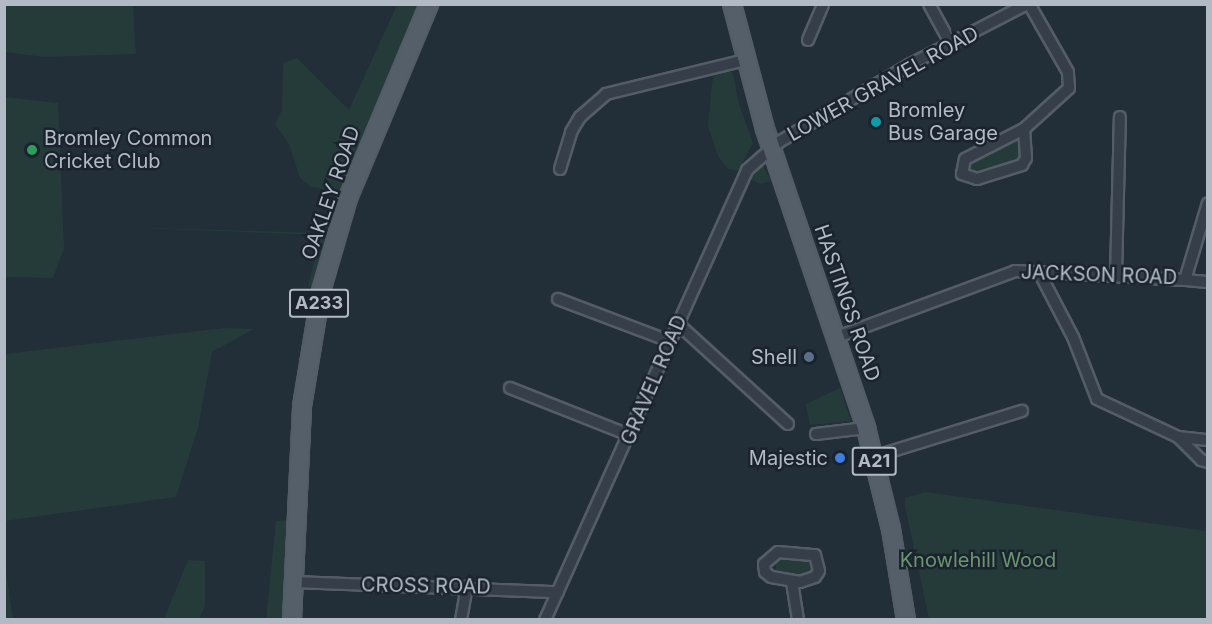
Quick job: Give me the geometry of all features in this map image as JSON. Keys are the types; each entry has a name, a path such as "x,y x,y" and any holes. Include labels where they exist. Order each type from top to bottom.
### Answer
{"main road":[{"name":"OAKLEY ROAD","path":"292,620 302,406 321,291 348,198 429,4"},
{"name":"HASTINGS ROAD","path":"732,4 768,152 837,337 866,428 891,529 906,620"}],"street":[{"path":"808,40 823,4"},
{"path":"929,4 952,46"},
{"path":"1024,129 1026,158 1023,165 977,179 962,174 965,159 1024,129 1069,88 1071,83 1028,4"},
{"name":"LOWER GRAVEL ROAD","path":"768,152 911,64 952,46 1028,4"},
{"path":"560,169 571,132 580,117 606,94 745,60"},
{"path":"1116,276 1120,117"},
{"name":"GRAVEL ROAD","path":"545,620 747,170 768,152"},
{"name":"JACKSON ROAD","path":"837,337 1015,271 1185,280 1208,203"},
{"path":"1039,272 1073,337 1097,399 1178,437 1208,462"},
{"path":"1185,280 1208,282"},
{"path":"558,299 669,341"},
{"path":"677,324 788,424"},
{"path":"510,388 629,435"},
{"path":"873,457 1022,411"},
{"path":"816,434 866,428"},
{"path":"1178,437 1208,440"},
{"path":"778,552 815,555 820,567 815,577 792,582 765,572 766,558 778,552"},
{"name":"CROSS ROAD","path":"294,582 558,592"},
{"path":"792,582 798,620"},
{"path":"461,620 466,587"}],"green space":[{"path":"5,4 133,5 136,54 44,57 5,52"},
{"path":"397,5 420,5 344,192 311,187 300,178 289,144 275,124 282,110 283,63 297,58 349,110"},
{"path":"729,71 733,73 738,101 753,143 738,171 728,169 718,156 708,126 714,76"},
{"name":"Bromley Common Cricket Club","path":"5,97 58,103 64,248 53,278 5,277"},
{"path":"1016,137 1022,155 1019,163 984,174 968,174 966,164"},
{"path":"763,165 771,181 760,184 750,179"},
{"path":"322,199 338,202 314,286 308,286 321,235 113,227 322,233 333,205"},
{"path":"224,328 254,329 212,352 198,428 176,497 5,521 5,354"},
{"path":"840,388 851,421 810,425 806,404"},
{"name":"Knowlehill Wood","path":"925,492 1207,531 1207,619 929,619 905,506 905,498"},
{"path":"289,520 285,619 266,620 276,521"},
{"path":"783,559 807,560 812,570 806,574 777,574 775,562"},
{"path":"188,560 205,561 205,606 199,619 164,619"},
{"path":"4,567 6,572 13,619 5,619"}],"place":[{"name":"Bromley Bus Garage","path":"876,122"},
{"name":"Bromley Common Cricket Club","path":"32,150"},
{"name":"Shell","path":"809,357"},
{"name":"Majestic","path":"840,458"}]}
